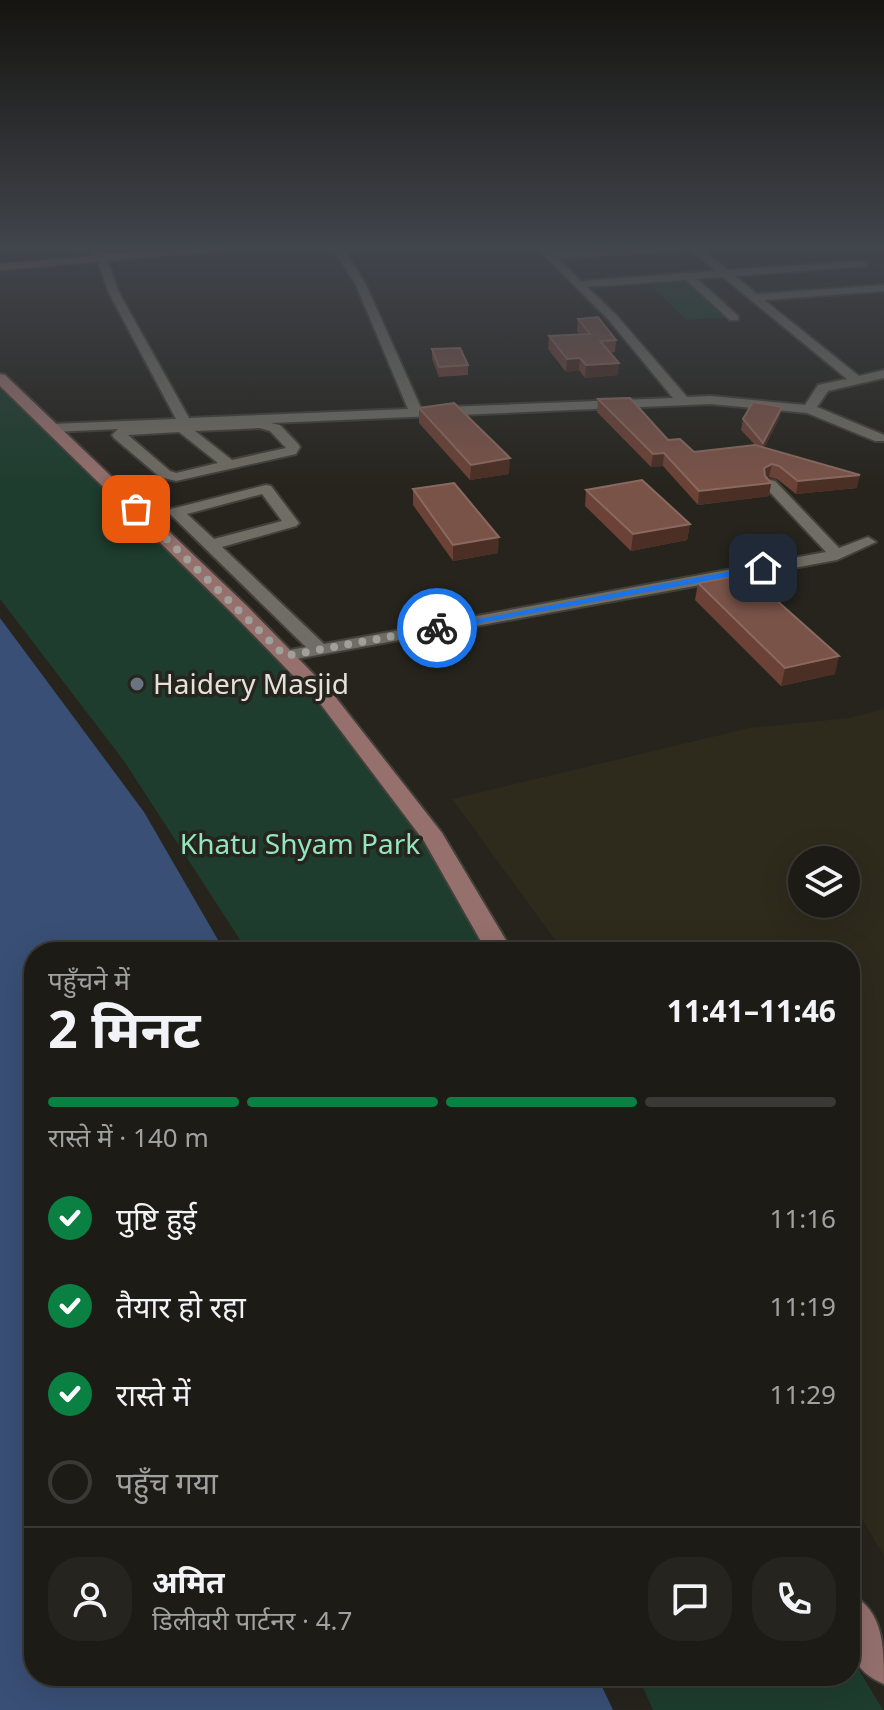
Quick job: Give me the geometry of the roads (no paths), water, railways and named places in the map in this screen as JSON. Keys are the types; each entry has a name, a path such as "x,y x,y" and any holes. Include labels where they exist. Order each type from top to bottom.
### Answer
{"street":[{"path":"134,328 189,424 230,466"},
{"path":"380,328 416,411"},
{"path":"621,328 683,401"},
{"path":"792,328 856,380"},
{"path":"809,409 823,388 884,374"},
{"path":"0,378 326,698 434,838 494,942"},
{"path":"52,428 416,411 639,408 710,400 809,409 880,438"},
{"path":"189,424 249,461"},
{"path":"189,424 271,426 293,447 291,451 176,477 165,474 119,435 126,430 189,424"},
{"path":"770,484 837,555"},
{"path":"211,545 291,523 266,489 176,512 320,650"},
{"path":"285,656 837,555 868,542"},
{"path":"860,1631 884,1663"}],"water":[{"path":"0,618 144,812 219,942 24,942 24,1686 602,1686 613,1710 0,1710"}],"place":[{"name":"Haidery Masjid","path":"137,684"}],"park label":[{"name":"Khatu Shyam Park","path":"300,844"}]}
